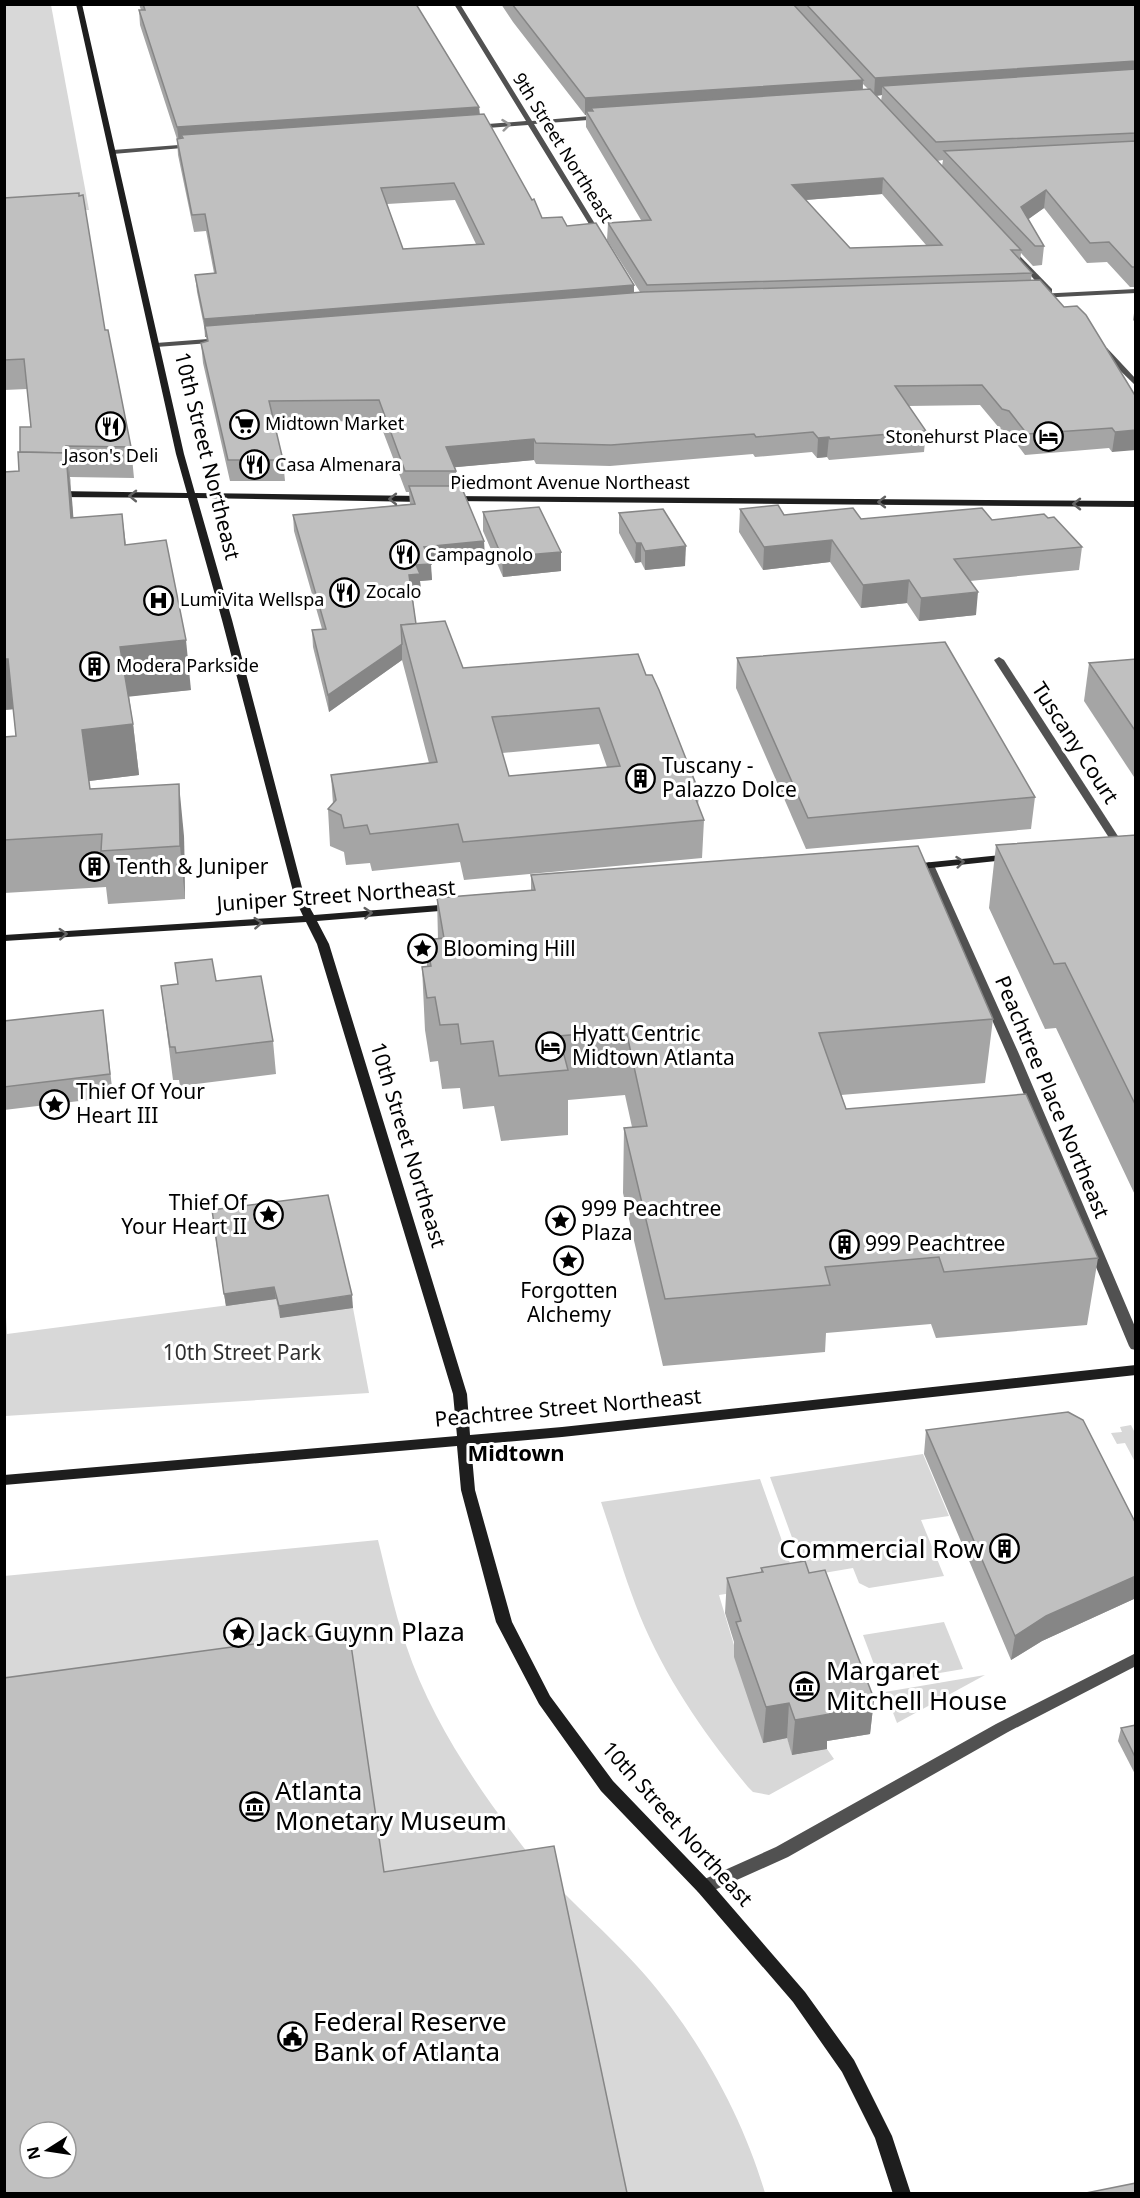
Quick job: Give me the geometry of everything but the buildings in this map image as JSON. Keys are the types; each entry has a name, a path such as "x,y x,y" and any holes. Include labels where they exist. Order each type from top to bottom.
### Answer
{"main road":[{"name":"10th Street Northeast","path":"79,4 191,497 227,620 300,899 323,944 460,1394 468,1490 504,1622 544,1700 607,1786 704,1887 799,1997 848,2066 883,2136 902,2193"},
{"name":"Piedmont Avenue Northeast","path":"44,494 433,499"},
{"name":"Piedmont Avenue Northeast","path":"443,499 1136,504"},
{"path":"1108,848 1136,845"},
{"path":"906,868 1024,856"},
{"name":"Juniper Street Northeast","path":"4,938 469,906"},
{"name":"Peachtree Street Northeast","path":"4,1480 562,1432 1085,1373 1136,1370"}],"street":[{"name":"9th Street Northeast","path":"457,4 607,248"},
{"path":"465,128 608,117"},
{"path":"113,152 203,146"},
{"path":"1006,244 1064,307"},
{"path":"1025,296 1136,291"},
{"path":"156,345 226,340"},
{"path":"1096,342 1136,384"},
{"name":"Tuscany Court","path":"999,660 1120,847"},
{"name":"Peachtree Place Northeast","path":"929,865 1027,1086 1136,1346"},
{"path":"704,1887 782,1852 1002,1728 1136,1659"}],"green space":[{"path":"5,5 51,5 89,210 5,213"},
{"name":"10th Street Park","path":"4,1283 7,1334 276,1299 280,1318 353,1308 369,1393 5,1416"},
{"path":"1131,1425 1135,1433 1135,1462 1125,1443 1117,1444 1111,1433 1122,1432 1120,1427"},
{"path":"923,1454 949,1516 921,1520 944,1576 869,1588 859,1583 853,1568 806,1576 770,1477"},
{"path":"760,1479 797,1583 719,1595 763,1742 787,1738 793,1755 827,1749 834,1759 769,1795 753,1792 748,1787 702,1727 674,1684 640,1616 601,1502"},
{"path":"378,1540 398,1619 416,1673 457,1752 489,1801 537,1864 637,1966 678,2017 714,2073 729,2103 755,2163 765,2193 611,2193 390,1943 5,1752 4,1576"},
{"path":"944,1622 963,1669 881,1683 863,1635"},
{"path":"985,1675 897,1723 885,1692"}],"place":[{"name":"Midtown Market","path":"244,424"},
{"name":"Jason's Deli","path":"111,427"},
{"name":"Stonehurst Place","path":"1049,437"},
{"name":"Casa Almenara","path":"254,465"},
{"name":"Campagnolo","path":"404,555"},
{"name":"Zocalo","path":"345,592"},
{"name":"LumiVita Wellspa","path":"159,600"},
{"name":"Modera Parkside","path":"95,666"},
{"name":"Tuscany - Palazzo Dolce","path":"641,778"},
{"name":"Tenth & Juniper","path":"95,867"},
{"name":"Blooming Hill","path":"422,949"},
{"name":"Hyatt Centric Midtown Atlanta","path":"551,1046"},
{"name":"Thief Of Your Heart III","path":"55,1104"},
{"name":"Thief Of Your Heart II","path":"268,1215"},
{"name":"999 Peachtree Plaza","path":"560,1221"},
{"name":"999 Peachtree","path":"844,1244"},
{"name":"Forgotten Alchemy","path":"569,1260"},
{"name":"Commercial Row","path":"1005,1549"},
{"name":"Jack Guynn Plaza","path":"238,1632"},
{"name":"Margaret Mitchell House","path":"805,1686"},
{"name":"Atlanta Monetary Museum","path":"254,1806"},
{"name":"Federal Reserve Bank of Atlanta","path":"292,2037"}],"district":[{"name":"Midtown","path":"516,1453"}]}
